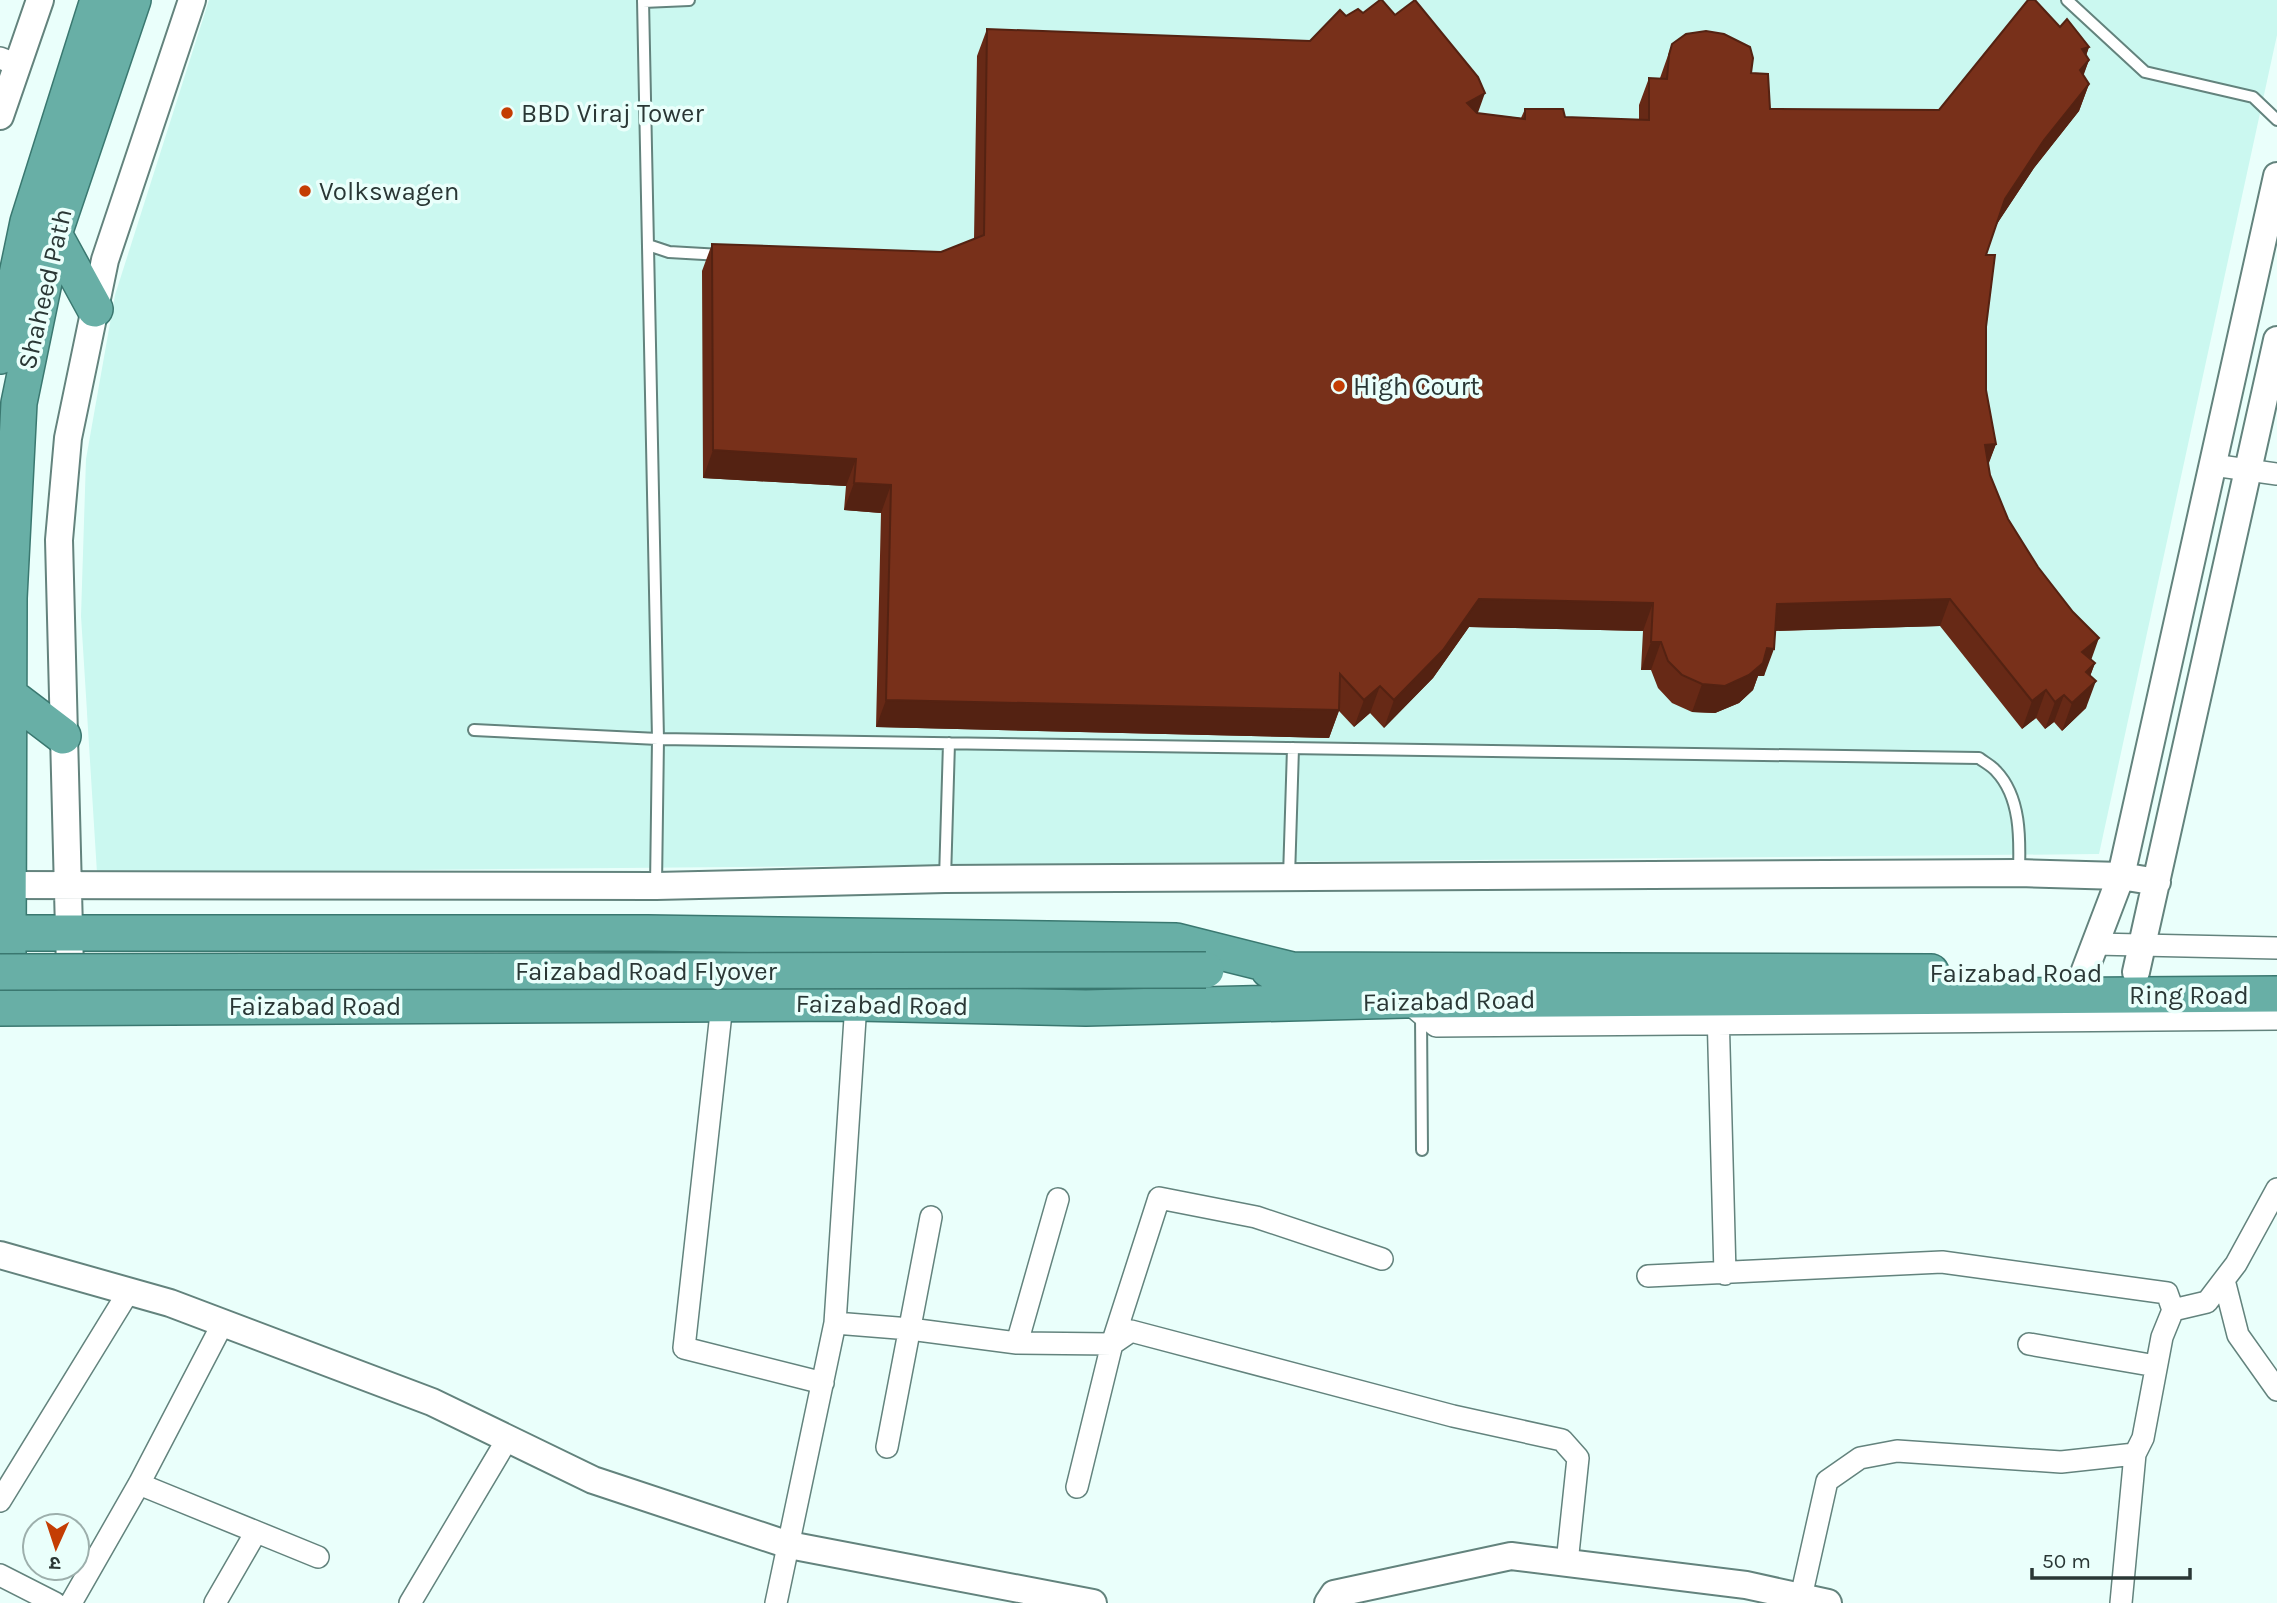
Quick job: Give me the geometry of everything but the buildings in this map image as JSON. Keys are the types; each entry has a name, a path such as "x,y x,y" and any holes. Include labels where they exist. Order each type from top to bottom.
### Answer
{"highway":[{"name":"Shaheed Path","path":"0,356 28,222 98,0"},
{"name":"Shaheed Path","path":"4,1008 9,598 19,403 54,234 134,0"},
{"path":"54,234 95,309"},
{"path":"9,695 63,736"},
{"path":"4,933 648,933 1176,941 1292,970"},
{"name":"Faizabad Road","path":"1292,970 2090,958 2139,959 2277,970"},
{"name":"Faizabad Road Flyover","path":"0,972 1292,970"},
{"name":"Ring Road","path":"1764,998 2277,994"},
{"name":"Faizabad Road","path":"4,1008 856,1003 1086,1008 1413,1007 1718,1012 1764,998"}],"street":[{"path":"0,116 9,62 40,0"},
{"path":"71,1007 59,540 68,438 105,260 192,0"},
{"path":"2090,958 2121,876 2277,176"},
{"path":"2277,340 2139,959 2277,947"},
{"path":"2213,465 2277,474"},
{"path":"4,885 656,886 945,878 2019,873 2121,876 2157,882"},
{"path":"776,1603 835,1323 856,1003"},
{"path":"722,1004 684,1348 823,1383"},
{"path":"1725,1274 1718,1012 2277,1019"},
{"path":"2173,1310 2207,1302 2236,1264 2277,1189"},
{"path":"1077,1487 1112,1344 1159,1198 1256,1217 1382,1259"},
{"path":"1017,1343 1058,1199"},
{"path":"887,1447 931,1217"},
{"path":"0,1255 170,1303 432,1402 593,1480 789,1545 1093,1603"},
{"path":"1648,1276 1942,1262 2167,1293 2173,1310 2162,1337 2143,1438 2135,1454 2121,1603"},
{"path":"2224,1280 2238,1335 2277,1390"},
{"path":"0,1501 129,1291"},
{"path":"71,1603 139,1484 223,1323"},
{"path":"835,1323 910,1329 1017,1343 1112,1344 1131,1331 1452,1416 1562,1440 1578,1458 1567,1563"},
{"path":"2029,1344 2156,1366"},
{"path":"410,1603 508,1438"},
{"path":"1801,1597 1827,1481 1860,1458 1897,1451 2061,1462 2135,1454"},
{"path":"139,1484 318,1557"},
{"path":"215,1603 256,1532"},
{"path":"1328,1603 1334,1594 1511,1556 1756,1595 1801,1597 1828,1603"},
{"path":"0,1575 55,1603"}],"lane":[{"path":"656,886 658,739 643,1 689,0"},
{"path":"2067,0 2145,72 2253,97 2277,120"},
{"path":"648,245 669,252 737,255"},
{"path":"474,730 658,739 1979,758 1997,772 2008,790 2020,832 2019,873"},
{"path":"945,878 950,743"},
{"path":"1289,877 1293,748"},
{"path":"1413,1007 1422,1150"}],"shaded area":[{"path":"209,0 2277,0 2277,35 2099,854 97,873 81,616 86,459 115,295"}],"place":[{"name":"BBD Viraj Tower","path":"507,113"},
{"name":"Volkswagen","path":"305,191"},
{"name":"High Court","path":"1339,386"}]}
